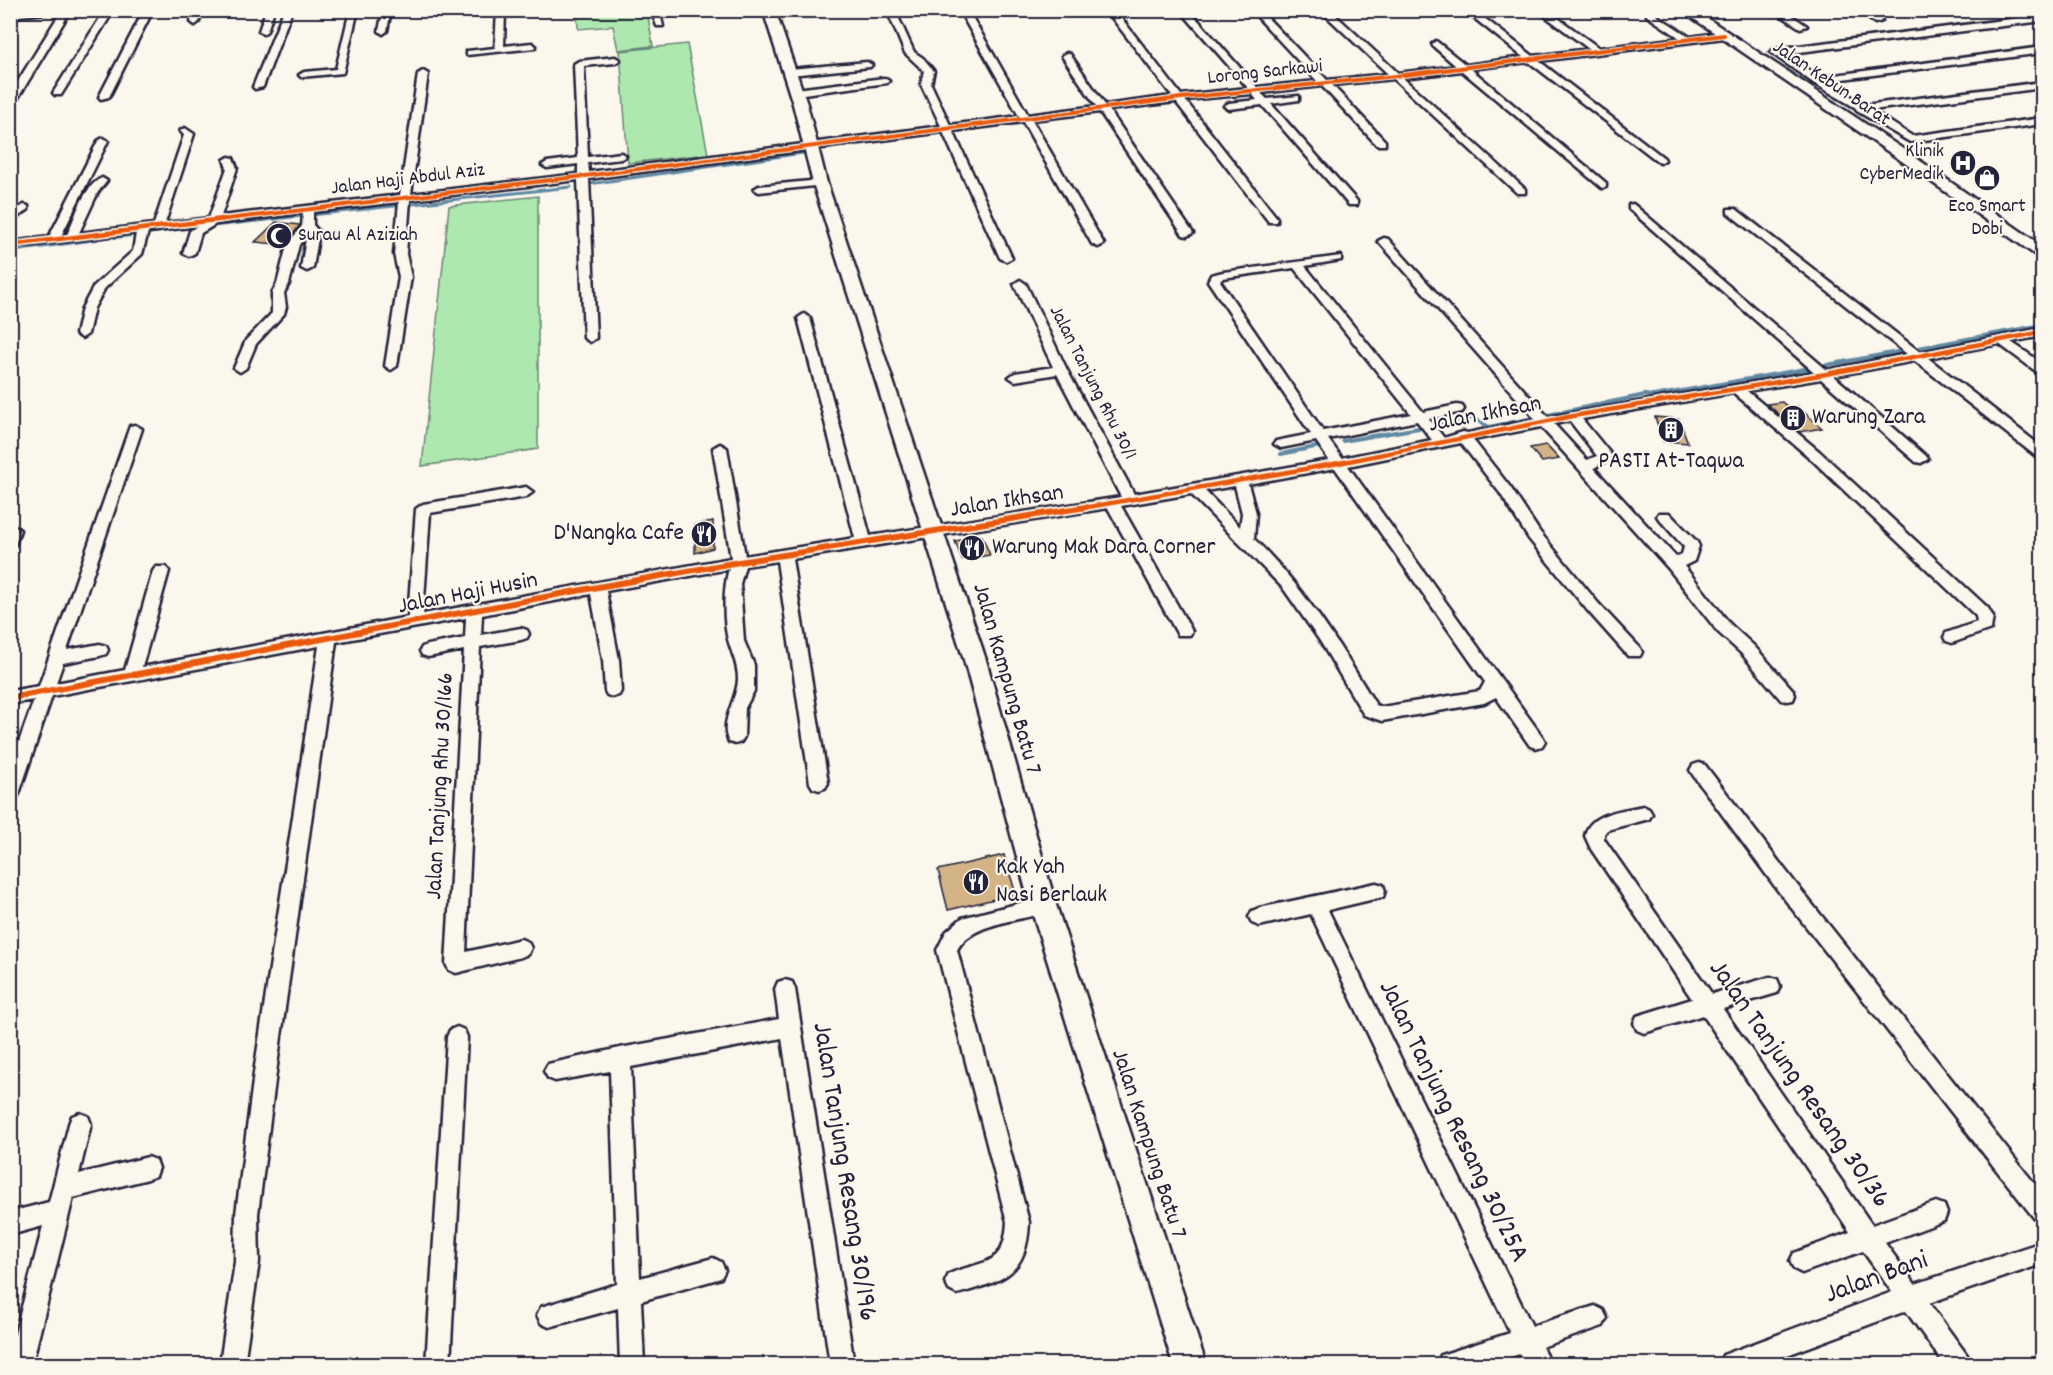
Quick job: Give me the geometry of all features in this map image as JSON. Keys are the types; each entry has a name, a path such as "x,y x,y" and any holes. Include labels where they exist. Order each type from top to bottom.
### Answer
{"street":[{"path":"10,14 47,10"},
{"path":"10,103 67,10"},
{"path":"58,93 110,10"},
{"path":"104,97 149,10"},
{"path":"195,22 198,10"},
{"path":"263,31 270,10"},
{"path":"258,87 288,10"},
{"path":"304,75 340,71 354,10"},
{"path":"383,31 387,10"},
{"path":"499,50 501,10"},
{"path":"656,10 660,24"},
{"name":"Jalan Kampung Batu 7","path":"769,10 793,82 820,183 975,660 1043,905 1190,1365"},
{"path":"891,10 910,54 920,60 928,71 926,84 1006,258"},
{"path":"963,10 1098,244"},
{"path":"1110,10 1273,220"},
{"path":"1184,10 1353,203"},
{"path":"1255,10 1321,72 1325,83 1381,143"},
{"path":"1324,10 1521,190"},
{"path":"1468,10 1660,160"},
{"path":"1540,10 1597,51"},
{"name":"Jalan Kebun Barat","path":"1686,10 1901,154 2043,253"},
{"path":"1777,10 1803,26"},
{"path":"1859,10 1878,21"},
{"path":"1650,14 1688,39"},
{"path":"2043,18 1775,52 1815,80 1910,139 2043,121"},
{"path":"2027,20 2043,28"},
{"name":"Lorong Sarkawi","path":"810,147 1181,99 1251,84 1325,83 1396,76 1724,35"},
{"path":"1436,44 1570,152 1602,185"},
{"path":"470,53 532,46"},
{"path":"1815,80 2043,50"},
{"path":"1067,56 1105,108 1187,233"},
{"path":"590,338 579,64 615,60"},
{"path":"793,82 867,65"},
{"path":"391,366 405,277 400,254 423,74"},
{"path":"793,82 884,81"},
{"path":"1210,85 1251,84"},
{"path":"1860,109 2043,85"},
{"path":"1229,106 1296,98"},
{"path":"159,226 189,134 185,131"},
{"path":"53,240 103,141"},
{"name":"Jalan Haji Abdul Aziz","path":"10,245 142,232 159,226 214,220 308,216 585,176 810,147"},
{"path":"547,165 621,156"},
{"path":"189,253 196,231 214,220 232,168 229,159"},
{"path":"71,238 93,191 102,181"},
{"path":"759,189 820,183"},
{"path":"1633,207 1921,459"},
{"path":"10,219 24,208"},
{"path":"1732,211 2043,454"},
{"path":"307,268 314,237 308,216"},
{"path":"240,368 250,343 278,314 280,307 278,293 284,284 293,245 308,216"},
{"path":"82,334 88,308 100,286 138,252 142,232"},
{"path":"1384,241 1674,565 1724,628 1748,650 1787,695"},
{"path":"1337,258 1223,275 1215,277 1214,281 1320,437 1536,741"},
{"path":"1297,264 1440,441"},
{"name":"Jalan Tanjung Rhu 30/1","path":"1020,284 1061,370 1130,500"},
{"path":"804,318 864,543"},
{"name":"Jalan Ikhsan","path":"934,533 1339,463 1542,418 1573,416 1826,374 1910,351 2001,340 2043,332"},
{"path":"2001,340 2039,366"},
{"path":"2021,354 2043,350"},
{"path":"1015,377 1061,370"},
{"path":"1737,389 1815,454 1982,612 1985,625 1952,637"},
{"path":"1281,444 1423,419 1457,409"},
{"path":"1573,416 1606,457 1586,466"},
{"path":"10,794 135,429"},
{"path":"1463,436 1505,490 1534,535 1593,608 1634,652"},
{"path":"720,448 739,562 732,584 736,641 746,665 746,691 737,708 735,737"},
{"path":"1240,480 1249,513 1246,542"},
{"path":"1194,488 1218,517 1276,570 1341,649 1370,710 1375,713 1484,697 1490,692 1494,681"},
{"path":"415,623 423,509 525,492"},
{"path":"1112,503 1185,631"},
{"path":"1664,516 1692,546 1689,557 1674,565"},
{"name":"Jalan Haji Husin","path":"10,698 328,640 598,587 739,562 934,533"},
{"path":"784,555 819,783"},
{"path":"131,676 161,571"},
{"path":"598,587 611,660 613,691"},
{"name":"Jalan Tanjung Rhu 30/166","path":"474,611 456,964 521,948"},
{"path":"428,651 521,633"},
{"path":"232,1365 247,1263 247,1214 265,1073 328,640"},
{"path":"57,658 100,650"},
{"path":"1700,770 1786,886 2043,1210"},
{"name":"Jalan Tanjung Resang 30/36","path":"1643,814 1602,824 1595,830 1594,836 1706,1005 1958,1365"},
{"path":"1259,917 1376,891"},
{"name":"Jalan Tanjung Resang 30/25A","path":"1316,904 1538,1365"},
{"path":"957,1282 1000,1270 1013,1252 1018,1237 1018,1222 947,950 953,938 969,924 1043,905"},
{"path":"1644,1023 1770,986"},
{"name":"Jalan Tanjung Resang 30/196","path":"785,989 842,1365"},
{"path":"555,1071 791,1026"},
{"path":"438,1365 457,1037"},
{"path":"620,1059 632,1365"},
{"path":"20,1365 80,1124"},
{"path":"10,1224 60,1200 148,1168"},
{"path":"1802,1261 1866,1236 1936,1213"},
{"name":"Jalan Bani","path":"1739,1364 1912,1297 2043,1253"},
{"path":"549,1315 712,1270"},
{"path":"1450,1364 1595,1318"}],"green space":[{"path":"577,11 647,11 653,46 618,50 613,26 578,29"},
{"path":"687,44 708,154 628,163 620,51"},
{"path":"538,196 538,449 422,466 449,206"}],"building":[{"name":"Surau Al Aziziah","path":"276,222 300,225 285,245 255,242"},
{"name":"Warung Zara","path":"1782,402 1789,408 1797,406 1822,428 1800,432 1767,404"},
{"name":"PASTI At-Taqwa","path":"1655,417 1679,419 1688,443 1663,441"},
{"path":"1546,445 1559,459 1542,462 1530,448"},
{"name":"D'Nangka Cafe","path":"713,521 713,548 695,553 695,525"},
{"name":"Warung Mak Dara Corner","path":"982,536 990,555 962,560 955,541"},
{"name":"Kak Yah Nasi Berlauk","path":"1004,855 1016,894 948,910 938,870"}],"waterway":[{"path":"589,184 803,153"},
{"path":"256,221 571,187"},
{"path":"218,225 270,219"},
{"path":"115,237 194,227"},
{"path":"10,251 97,239"},
{"path":"1827,365 2042,325"},
{"path":"1438,424 1473,418 1489,427 1645,395 1654,396 1810,368"},
{"path":"1343,441 1419,428"},
{"path":"1281,454 1320,446"}],"cycle path":[{"path":"10,245 585,176 1181,98 1396,76 1724,35"},
{"path":"10,698 598,587 739,562 1112,503 1339,463 1573,416 1826,374 2042,332"}],"place":[{"name":"Klinik CyberMedik","path":"1963,163"},
{"name":"Eco Smart Dobi","path":"1987,178"},
{"name":"Surau Al Aziziah","path":"279,236"},
{"name":"Warung Zara","path":"1793,418"},
{"name":"PASTI At-Taqwa","path":"1671,430"},
{"name":"D'Nangka Cafe","path":"704,534"},
{"name":"Warung Mak Dara Corner","path":"972,548"},
{"name":"Kak Yah Nasi Berlauk","path":"976,882"}]}
